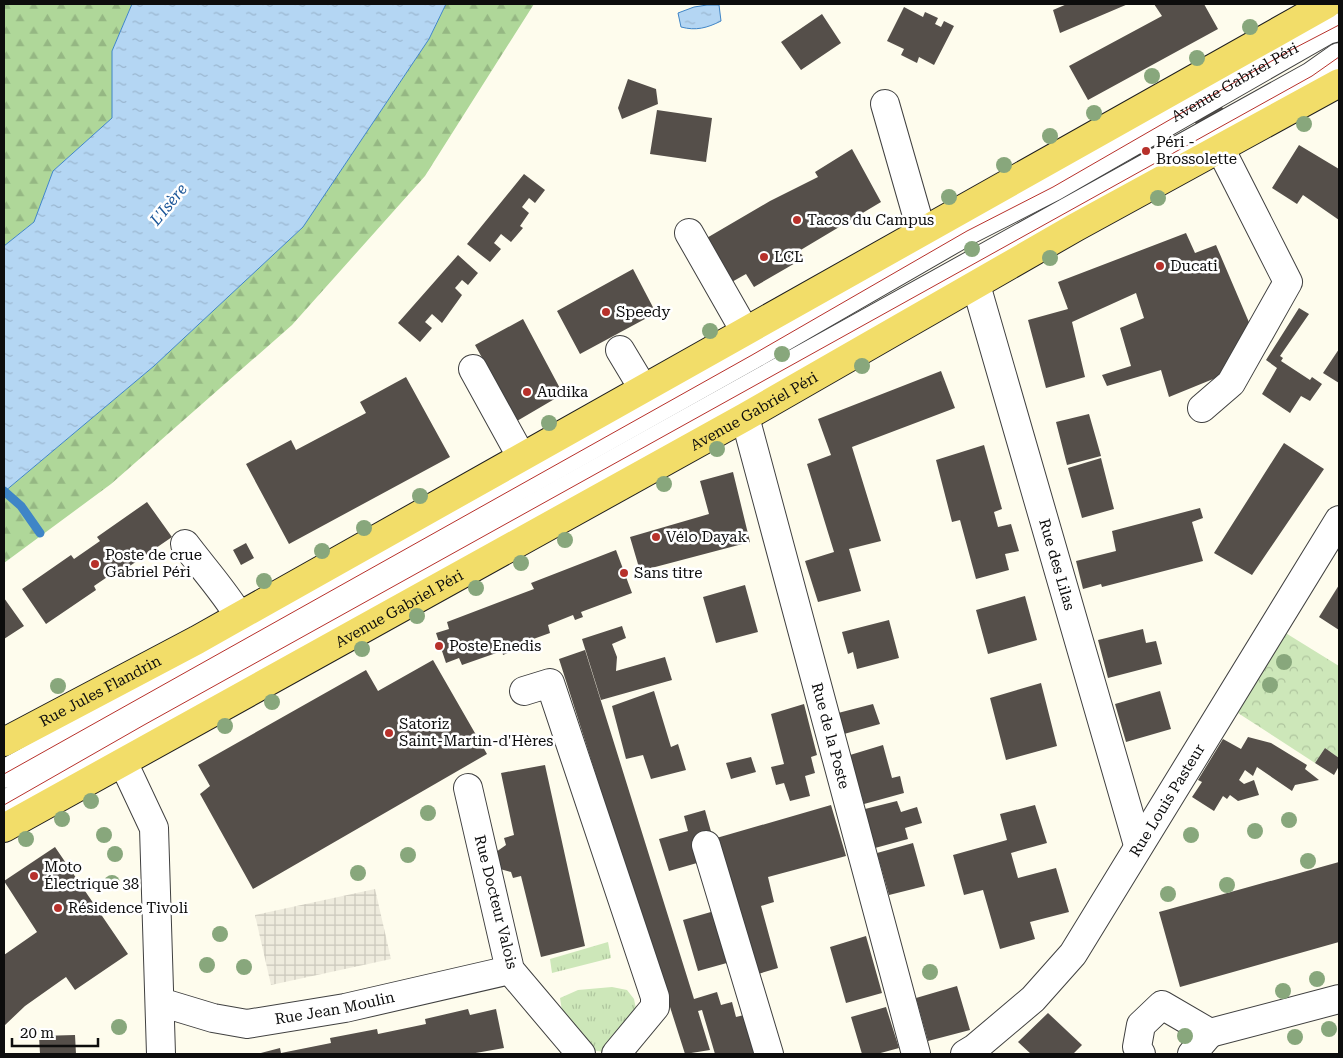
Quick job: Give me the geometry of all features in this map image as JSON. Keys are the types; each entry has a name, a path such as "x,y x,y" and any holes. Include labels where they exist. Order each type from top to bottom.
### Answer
{"main road":[{"name":"Avenue Gabriel Péri","path":"197,640 1328,4"},
{"name":"Avenue Gabriel Péri","path":"124,762 745,417 976,285 1339,83"},
{"name":"Rue Jules Flandrin","path":"4,742 197,640"},
{"path":"4,828 124,762"}],"street":[{"name":"Avenue Gabriel Péri","path":"190,668 752,356 967,231 1053,187 1289,51 1327,30 1339,27"},
{"name":"Avenue Gabriel Péri","path":"4,805 171,710 1312,76 1339,57"},
{"path":"885,104 922,233"},
{"path":"1202,408 1231,383 1288,282 1220,148"},
{"path":"689,233 746,332"},
{"name":"Rue des Lilas","path":"976,285 1138,845"},
{"path":"620,350 644,390"},
{"path":"473,369 522,458"},
{"name":"Rue de la Poste","path":"745,417 916,1054"},
{"name":"Rue Louis Pasteur","path":"965,1054 975,1048 1033,999 1073,954 1138,845 1339,520"},
{"path":"185,544 217,587 228,597 239,616"},
{"name":"Rue Jules Flandrin","path":"4,774 190,668"},
{"path":"524,690 550,683 655,997 655,1007 616,1054"},
{"path":"124,762 154,828 161,1054"},
{"name":"Rue Docteur Valois","path":"468,788 510,970 581,1054"},
{"path":"706,845 769,1054"},
{"name":"Rue Jean Moulin","path":"160,1002 213,1018 247,1024 344,1008 510,970"},
{"path":"1192,1054 1210,1033 1339,999"},
{"path":"1141,1054 1137,1047 1141,1025 1162,1005 1210,1033"}],"green space":[{"path":"4,4 132,4 112,51 112,118 53,171 34,222 4,246"},
{"path":"446,4 534,4 425,176 292,325 111,484 4,563 4,492 154,366 303,227 429,39"},
{"path":"1284,632 1339,666 1339,758 1325,748 1315,763 1238,713"},
{"path":"608,942 611,958 552,973 550,959"},
{"path":"612,987 627,990 634,999 637,1014 605,1052 591,1050 562,1011 560,998 578,990"}],"shaded area":[{"path":"375,889 391,959 271,985 255,915"}],"water":[{"name":"L'Isère","path":"132,4 446,4 429,39 303,227 154,366 4,492 4,246 34,222 53,171 112,118 112,51"},
{"path":"719,5 721,21 701,28 681,27 678,13 694,7"}],"building":[{"path":"1067,4 1128,4 1060,33 1053,10"},
{"path":"1154,4 1204,4 1218,29 1088,100 1069,66 1162,16"},
{"path":"904,7 923,17 925,12 938,18 935,24 941,27 944,21 954,26 934,65 919,57 917,63 901,55 904,49 887,41"},
{"path":"822,14 841,43 801,70 781,42"},
{"path":"628,79 656,89 658,104 622,119 618,108"},
{"name":"Péri - Brossolette","path":"1220,104 1224,110 1197,126 1193,119"},
{"path":"657,110 712,118 706,162 650,154"},
{"name":"Péri - Brossolette","path":"1157,140 1161,147 1134,162 1130,155"},
{"path":"1299,145 1339,169 1339,220 1303,195 1297,204 1272,188"},
{"path":"852,149 881,202 799,251 804,258 754,287 746,274 730,283 705,239 770,201 818,177 815,172"},
{"path":"524,174 545,190 535,203 529,198 522,207 529,213 520,226 523,228 511,242 501,234 494,243 501,249 490,262 467,244"},
{"path":"1186,233 1195,253 1216,245 1251,327 1223,375 1169,397 1161,370 1107,386 1102,375 1131,366 1120,328 1144,318 1136,293 1072,322 1085,377 1046,388 1028,320 1068,309 1058,282"},
{"path":"458,255 478,273 468,285 462,280 455,288 462,295 442,323 432,314 425,322 432,328 420,342 398,323"},
{"name":"Speedy","path":"633,269 656,313 580,354 557,311"},
{"path":"1299,308 1309,314 1280,356 1283,358 1281,361 1310,380 1312,377 1322,384 1310,401 1301,396 1290,413 1262,394 1277,368 1266,360"},
{"path":"523,319 563,394 517,421 475,345"},
{"path":"1339,349 1339,383 1323,373"},
{"path":"941,371 955,408 852,447 881,541 849,549 861,591 818,602 805,561 834,552 807,464 831,455 818,419"},
{"path":"406,377 450,457 289,544 246,464 291,440 296,450 366,413 360,402"},
{"path":"1089,414 1101,456 1067,465 1056,422"},
{"path":"1284,443 1324,469 1252,575 1214,553"},
{"path":"984,445 1002,509 994,512 998,527 1011,524 1019,551 1005,554 1009,570 976,579 960,520 952,522 936,460"},
{"path":"1101,458 1114,509 1082,518 1068,468"},
{"path":"733,472 750,542 640,571 630,537 709,514 700,481"},
{"name":"Poste de crue Gabriel Péri","path":"147,502 172,537 121,572 119,569 94,586 96,590 46,624 22,589 71,555 74,559 100,541 97,537"},
{"path":"1200,508 1203,518 1192,522 1203,561 1102,587 1101,584 1083,589 1076,561 1116,551 1112,531"},
{"path":"246,543 254,558 241,565 233,550"},
{"path":"616,550 632,593 581,612 583,617 575,620 573,615 548,625 550,633 511,647 512,651 503,655 502,651 462,665 459,658 446,663 436,633 449,629 447,622 534,589 531,583"},
{"path":"745,585 758,632 716,643 703,597"},
{"path":"1339,585 1339,630 1319,617"},
{"path":"1025,596 1037,640 988,654 976,610"},
{"path":"4,598 24,626 4,639"},
{"path":"889,620 899,658 857,669 853,652 848,654 842,632"},
{"path":"622,626 626,638 612,644 617,657 616,671 665,657 672,680 601,700 582,639"},
{"path":"1143,629 1146,643 1156,641 1162,664 1108,678 1098,640"},
{"path":"585,650 694,999 717,992 721,1005 732,1002 736,1017 744,1015 755,1054 715,1054 702,1010 698,1011 710,1050 685,1054 559,659"},
{"path":"433,660 487,754 253,889 200,794 210,786 198,765 366,670 378,691"},
{"path":"1041,683 1057,746 1006,760 990,698"},
{"path":"654,691 671,747 678,744 686,770 651,779 643,755 626,759 612,706"},
{"path":"1160,691 1171,729 1126,742 1115,704"},
{"path":"804,704 817,755 811,757 815,773 805,776 810,796 790,801 784,783 776,785 771,767 784,764 771,714"},
{"path":"873,704 880,724 844,734 838,713"},
{"path":"1248,737 1271,743 1307,765 1305,769 1319,780 1295,785 1292,791 1257,767 1253,776 1245,770 1239,780 1244,784 1254,780 1259,795 1238,801 1230,795 1227,799 1223,796 1214,811 1192,797 1202,782 1198,780 1223,739 1241,749"},
{"path":"883,745 892,778 900,776 904,793 864,804 850,755"},
{"path":"1325,748 1339,758 1339,766 1334,775 1315,763"},
{"path":"751,757 756,772 731,779 726,763"},
{"path":"545,765 585,946 541,957 521,876 513,878 511,872 500,869 496,852 506,845 504,838 514,835 501,773"},
{"path":"897,801 901,812 917,807 922,823 905,828 908,839 875,848 865,809"},
{"path":"831,805 846,856 768,877 774,902 761,906 778,968 755,975 713,839"},
{"path":"1035,805 1047,843 1011,853 1018,878 1056,868 1069,912 1030,922 1035,939 1000,949 983,890 964,895 953,855 1007,840 1000,814"},
{"path":"705,810 712,835 704,861 669,871 659,839 688,831 684,816"},
{"path":"913,843 925,886 889,895 877,853"},
{"name":"Résidence Tivoli","path":"55,847 128,954 75,990 66,977 25,1006 4,1026 4,955 37,932 4,881"},
{"path":"1339,862 1339,942 1180,987 1159,912"},
{"path":"718,910 734,961 698,971 683,920"},
{"path":"866,936 882,993 846,1003 830,947"},
{"path":"957,986 970,1030 928,1041 916,998"},
{"path":"886,1007 899,1048 877,1054 862,1054 851,1017"},
{"path":"468,1009 470,1015 496,1009 504,1048 470,1054 257,1054 280,1048 281,1053 331,1043 330,1038 377,1029 378,1034 426,1024 425,1019"},
{"path":"1048,1013 1082,1045 1073,1054 1031,1054 1018,1042"},
{"path":"75,1035 76,1054 40,1054 39,1036"}],"waterway":[{"path":"4,491 21,506 40,533"}],"tram line":[{"path":"4,774 752,355 967,231 1053,187 1289,51 1339,25"},
{"path":"4,805 144,725 1312,76 1339,57"}],"place":[{"name":"Péri - Brossolette","path":"1146,151"},
{"name":"Tacos du Campus","path":"797,220"},
{"name":"LCL","path":"764,257"},
{"name":"Ducati","path":"1160,266"},
{"name":"Speedy","path":"606,312"},
{"name":"Audika","path":"527,392"},
{"name":"Vélo Dayak","path":"656,537"},
{"name":"Poste de crue Gabriel Péri","path":"95,564"},
{"name":"Sans titre","path":"624,573"},
{"name":"Poste Enedis","path":"439,646"},
{"name":"Satoriz Saint-Martin-d'Hères","path":"389,733"},
{"name":"Moto Électrique 38","path":"34,876"},
{"name":"Résidence Tivoli","path":"58,908"}]}
